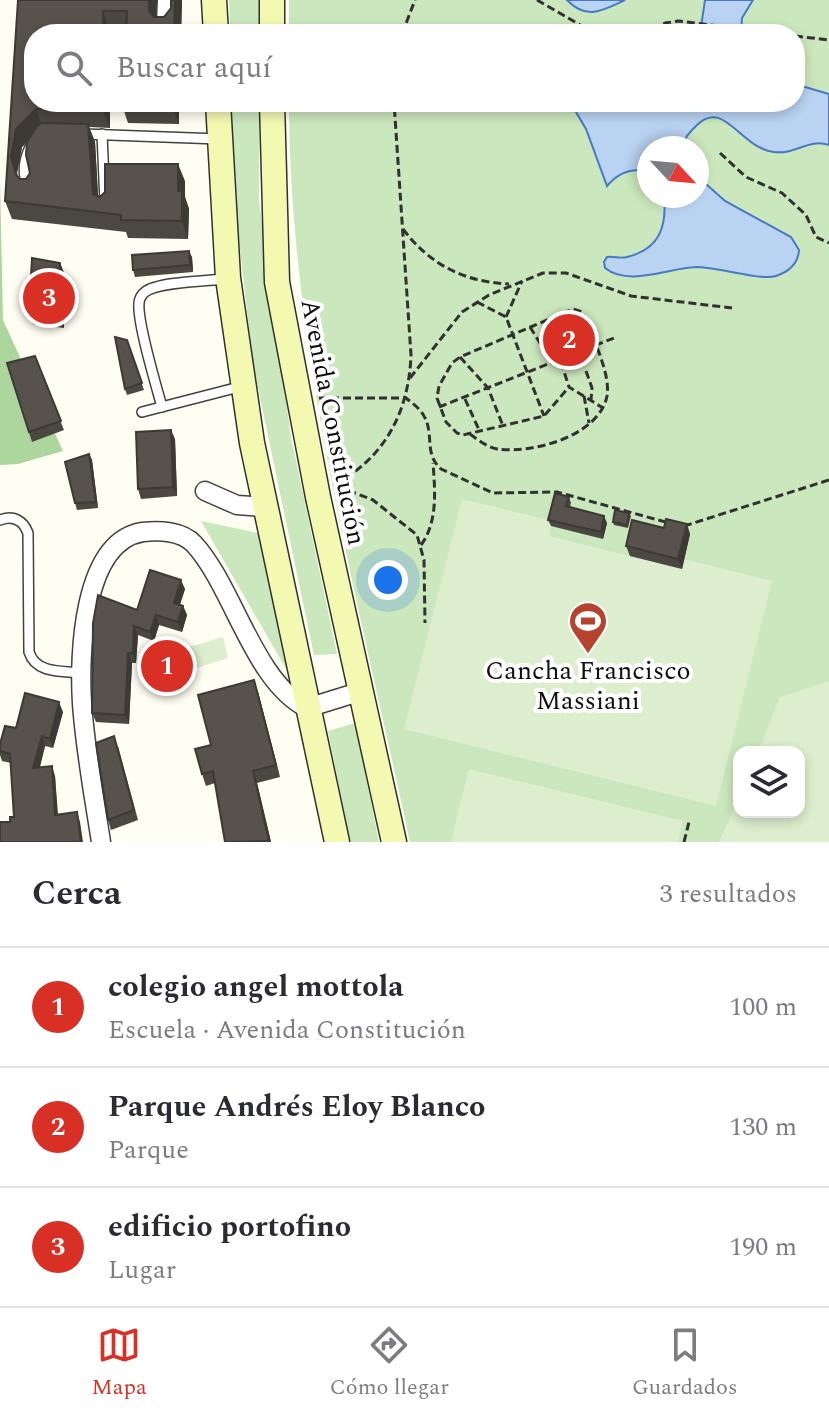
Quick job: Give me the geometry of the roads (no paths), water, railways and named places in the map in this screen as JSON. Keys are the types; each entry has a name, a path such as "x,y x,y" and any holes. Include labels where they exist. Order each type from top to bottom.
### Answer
{"main road":[{"path":"214,0 215,24"},
{"path":"272,0 272,24"},
{"path":"218,112 228,278 243,386 265,507 337,842"},
{"name":"Avenida Constitución","path":"272,112 277,282 318,497 394,842"}],"street":[{"path":"166,24 167,0"},
{"path":"205,491 237,505 265,507"},
{"path":"101,842 82,705 85,621 104,559 118,544 136,533 155,531 177,534 192,541 209,564 245,634 291,698 307,708 362,691"}],"lane":[{"path":"74,134 219,139"},
{"path":"102,134 105,207"},
{"path":"29,190 23,176 26,156 33,141 39,137"},
{"path":"162,407 144,332 139,303 141,296 147,290 228,278"},
{"path":"142,412 243,386"},
{"path":"0,520 8,517 17,519 25,525 28,533 29,652 32,662 40,668 82,673"}],"water":[{"path":"567,0 625,0 602,10 588,12"},
{"path":"705,0 753,0 742,24 701,24"},
{"path":"805,87 829,94 829,145 822,143 774,152 762,149 724,120 715,117 705,119 687,136 637,136 637,170 626,172 607,186 586,129 576,112 805,112"},
{"path":"709,187 725,201 791,237 799,250 797,259 792,267 769,277 696,267 625,276 605,268 607,257 627,257 654,242 664,217 664,208 709,208"}],"place":[{"name":"edificio portofino","path":"49,298"},
{"name":"Parque Andrés Eloy Blanco","path":"569,340"},
{"name":"Cancha Francisco Massiani","path":"588,655"},
{"name":"colegio angel mottola","path":"167,666"}]}
